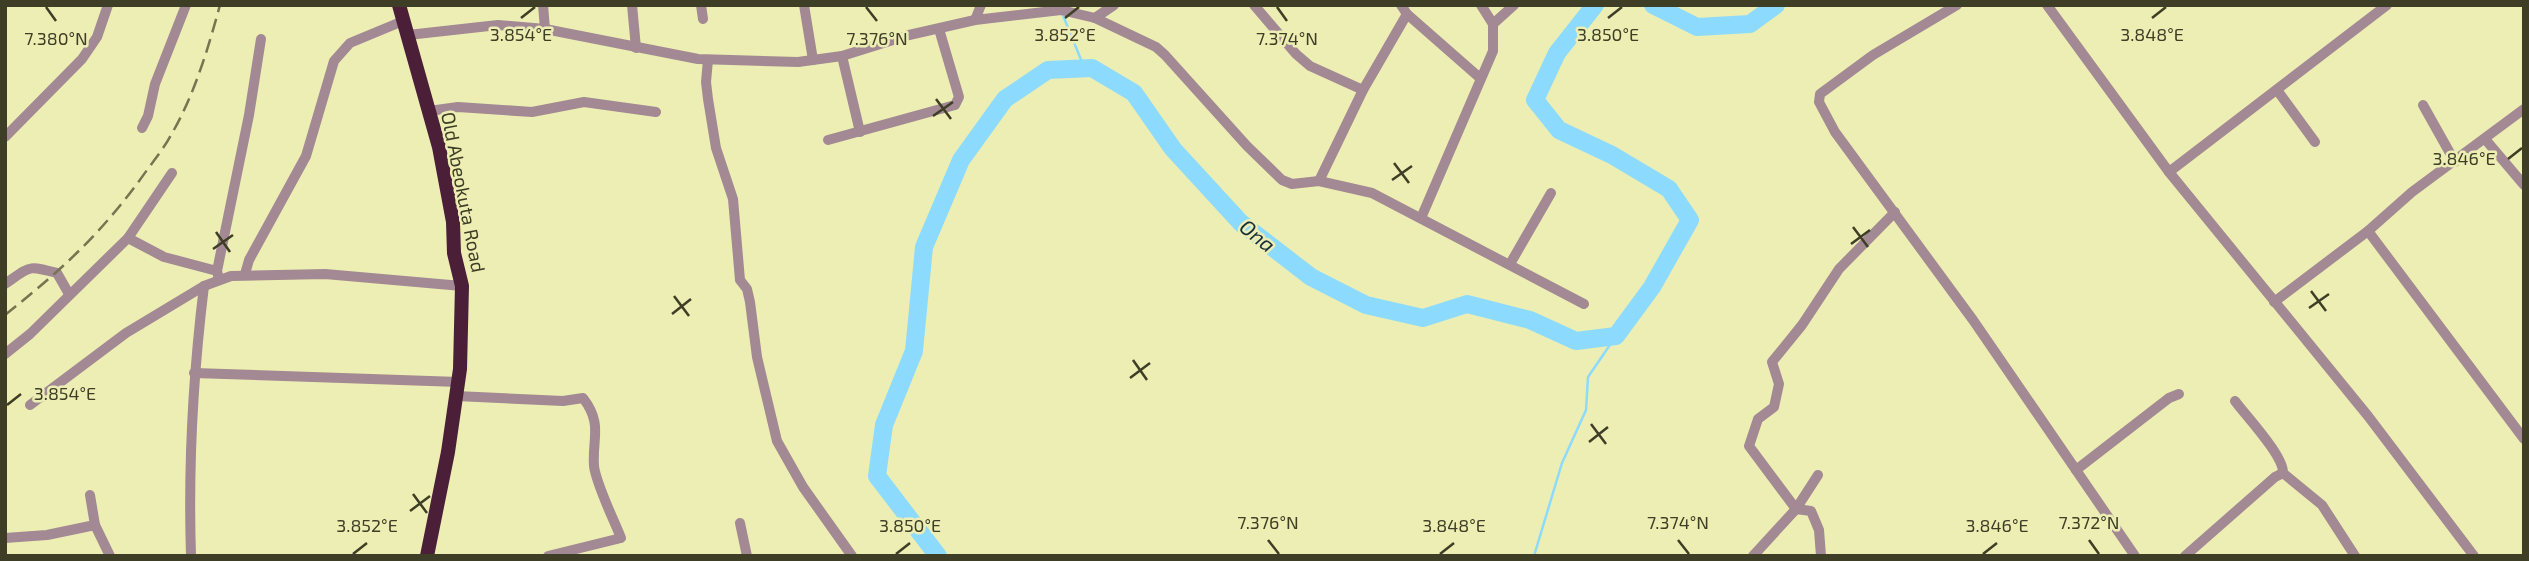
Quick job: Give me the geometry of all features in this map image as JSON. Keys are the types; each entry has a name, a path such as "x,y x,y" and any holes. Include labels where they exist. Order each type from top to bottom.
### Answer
{"highway":[{"name":"Old Abeokuta Road","path":"399,5 429,111 452,211 454,253 462,286 463,333 457,389 428,556"}],"street":[{"path":"5,137 82,59 97,37 108,5"},
{"path":"142,128 148,116 155,84 186,5"},
{"path":"543,5 545,29"},
{"path":"632,5 636,48"},
{"path":"701,5 704,19"},
{"path":"804,5 813,60"},
{"path":"975,20 981,5"},
{"path":"1095,18 1114,5"},
{"path":"1254,5 1296,54 1310,66 1363,90"},
{"path":"1421,218 1493,51 1493,24 1481,5"},
{"path":"1493,24 1514,5"},
{"path":"1957,5 1873,55 1818,96 1820,106 1835,132 1973,320 2135,556"},
{"path":"2047,5 2169,173 2368,416 2474,556"},
{"path":"2169,173 2387,5"},
{"path":"1319,181 1404,9 1480,78"},
{"path":"408,36 486,25 545,29 708,60 798,62 842,56 975,20 1060,10 1095,18 1156,47 1282,180 1292,184 1319,181 1373,193 1584,304"},
{"path":"245,274 249,260 306,156 334,61 350,43 403,21"},
{"path":"828,141 958,102 959,97 939,29"},
{"path":"30,405 126,332 218,275 261,39"},
{"path":"842,56 860,132"},
{"path":"708,60 706,82 716,148 733,199 740,280 747,289 762,383 777,441 803,487 852,556"},
{"path":"2277,90 2315,142"},
{"path":"429,111 458,107 532,112 584,102 656,112"},
{"path":"2423,105 2455,162"},
{"path":"2274,302 2368,231 2412,192 2524,109"},
{"path":"2485,139 2524,185"},
{"path":"5,354 30,334 128,238 172,173"},
{"path":"1510,264 1551,193"},
{"path":"1821,556 1815,518 1811,511 1796,509 1749,446 1758,419 1774,407 1779,384 1772,362 1802,325 1839,269 1895,212"},
{"path":"2368,231 2524,439"},
{"path":"128,238 164,257 218,275 325,274 462,286"},
{"path":"5,284 30,267 36,267 57,273 69,293"},
{"path":"191,556 189,493 194,373 204,286"},
{"path":"194,373 457,389 563,401 583,398 591,408 597,424 594,468 621,538 548,556"},
{"path":"2076,470 2169,398 2179,394"},
{"path":"2235,401 2276,455 2283,466 2283,473"},
{"path":"2185,556 2275,477 2283,473"},
{"path":"2283,473 2322,505 2355,556"},
{"path":"1753,556 1796,509 1818,475"},
{"path":"90,495 95,525 110,556"},
{"path":"740,523 747,556"},
{"path":"5,538 95,525"}],"waterway":[{"name":"Ona","path":"938,556 877,476 884,425 914,351 924,247 961,160 1005,99 1048,70 1092,68 1134,93 1173,149 1241,223 1311,277 1366,305 1423,318 1467,304 1530,320 1576,341 1616,336 1652,287 1690,220 1669,189 1612,155 1559,130 1535,100 1557,53 1595,5"},
{"name":"Ona","path":"1653,5 1697,27 1750,24 1776,5"},
{"path":"1062,13 1084,67"},
{"path":"1534,556 1562,463 1586,410 1588,377 1616,336"}],"railway":[{"path":"5,315 64,265 98,231 162,149 193,88 220,5"}]}
